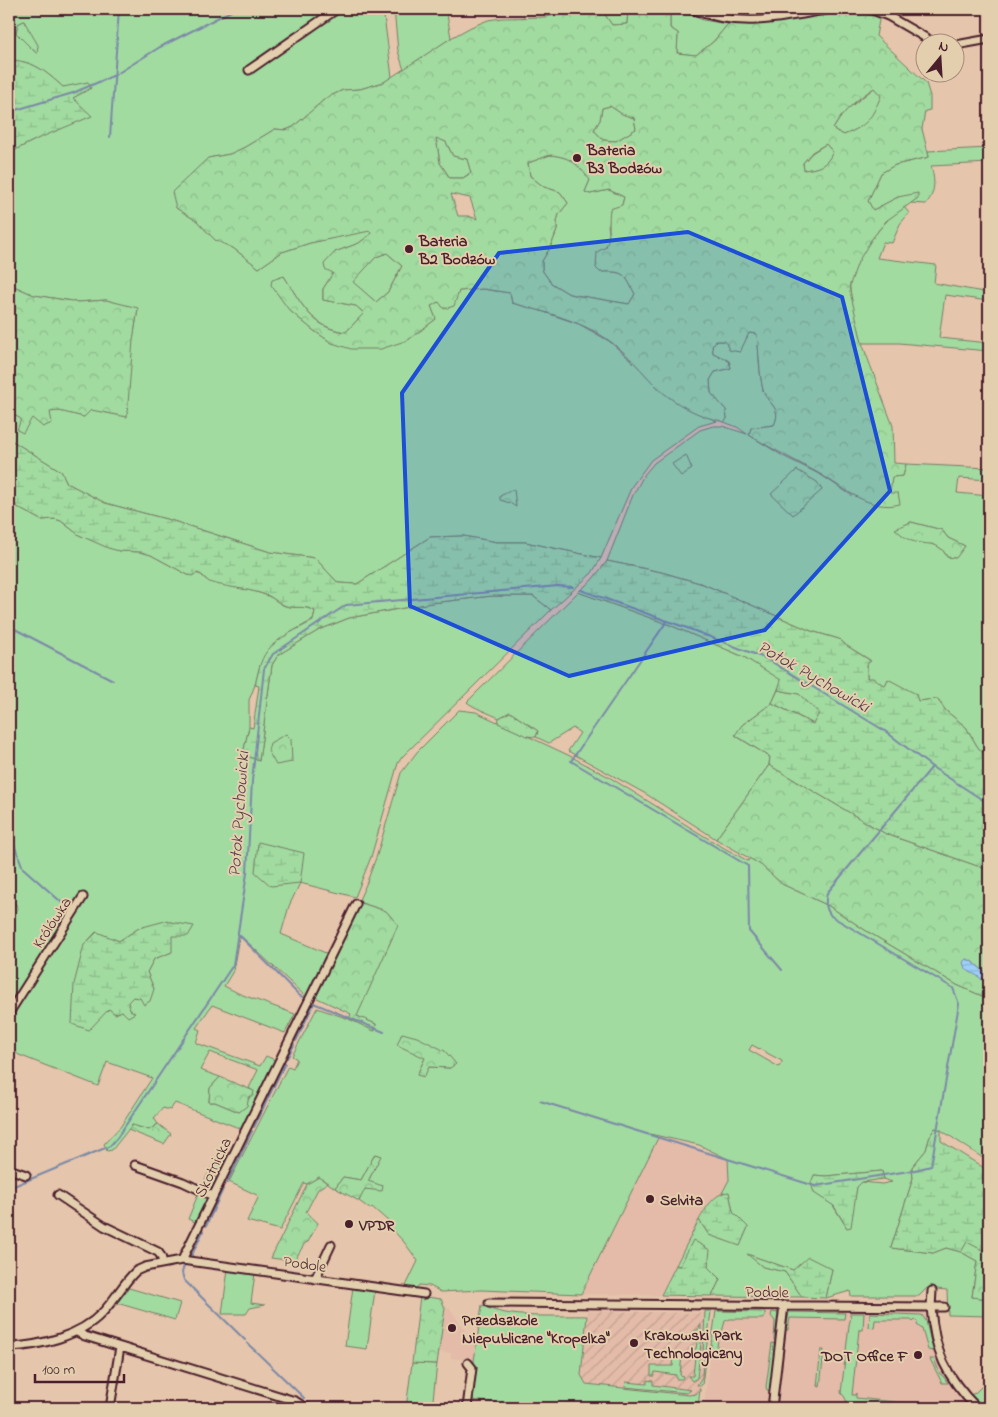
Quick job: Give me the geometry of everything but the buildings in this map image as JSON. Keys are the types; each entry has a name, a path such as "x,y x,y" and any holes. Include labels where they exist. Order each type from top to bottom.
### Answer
{"street":[{"path":"249,70 337,9"},
{"path":"691,9 725,19 753,21 830,9"},
{"path":"870,9 888,16 916,32"},
{"path":"966,43 989,39"},
{"name":"Królówka","path":"9,1013 83,897"},
{"name":"Skotnicka","path":"182,1260 356,904"},
{"path":"135,1165 183,1182 213,1196"},
{"path":"9,1169 26,1174"},
{"path":"58,1195 104,1226 158,1252 163,1263"},
{"path":"315,1279 331,1245"},
{"path":"9,1347 41,1342 77,1332 101,1314 136,1271 145,1267 182,1260"},
{"name":"Podole","path":"182,1260 424,1294"},
{"path":"932,1291 931,1307 936,1346 958,1390 976,1408"},
{"name":"Podole","path":"489,1303 944,1307"},
{"path":"772,1408 784,1305"},
{"path":"77,1332 84,1336 295,1401 305,1408"},
{"path":"110,1408 120,1347"},
{"path":"466,1408 472,1368 468,1363"}],"highlighted area":[{"path":"688,232 842,297 890,491 765,630 569,676 410,606 402,393 499,253"}],"shaded area":[{"path":"658,1138 728,1159 729,1180 722,1193 708,1205 699,1220 661,1295 581,1294"},
{"path":"715,1306 914,1309 924,1311 927,1315 937,1357 947,1378 958,1394 972,1408 704,1408"},
{"name":"Przedszkole Niepubliczne \"Kropelka\"","path":"445,1308 450,1309 476,1348 474,1361 451,1358 451,1353 439,1352"},
{"path":"588,1311 708,1313 703,1381 700,1389 696,1394 689,1395 586,1384 581,1375"}],"green space":[{"path":"9,9 383,9 392,77 384,82 360,89 343,90 326,98 293,127 286,130 275,129 230,154 208,158 176,208 197,221 215,240 233,248 259,268 282,252 310,243 370,230 371,234 359,243 335,252 333,273 323,289 323,300 356,306 364,313 346,332 334,330 316,320 302,305 284,276 289,310 332,343 408,340 436,319 431,306 458,291 483,289 510,293 512,303 579,324 609,341 685,407 717,421 699,426 651,460 632,486 601,558 525,542 497,542 463,536 430,537 357,584 338,583 315,558 270,552 170,520 105,503 67,483 61,471 9,439 9,412 25,418 31,418 52,411 84,417 133,340 138,309 106,300 78,302 34,295 9,284 9,153 37,139 73,98 91,88 63,87 39,68 25,62 9,60","holes":["24,21 37,53 16,33 18,24"]},
{"path":"394,9 446,9 451,38 404,70 398,51"},
{"path":"545,9 585,9 545,17"},
{"path":"585,9 601,9 612,25 627,24 628,9 670,9 670,28 678,33 677,53 696,55 713,42 728,24 762,24 854,9 880,15 876,36 916,74 916,82 926,83 930,96 930,110 925,111 922,129 929,157 895,165 881,173 868,201 873,210 898,197 918,193 918,198 886,221 871,240 858,262 849,287 862,343 893,426 894,463 906,464 903,476 892,477 890,493 898,493 900,504 889,506 868,502 749,435 751,428 774,425 777,414 763,390 757,334 749,333 740,352 729,350 725,341 716,341 712,346 713,353 729,361 731,368 715,372 710,380 711,393 726,410 727,419 724,422 697,413 671,399 623,352 600,335 563,318 512,303 510,293 483,289 459,291 454,306 444,309 439,302 431,306 436,319 408,340 381,349 351,349 332,343 313,330 289,310 271,285 272,280 284,276 302,305 316,320 334,330 346,332 364,313 356,306 323,300 323,289 333,273 325,269 324,264 335,252 359,243 371,234 370,231 310,243 282,252 259,268 233,248 215,240 197,221 176,208 172,192 208,158 230,154 275,129 286,130 293,127 326,98 343,90 360,89 384,82 471,27 488,20 545,17","holes":["874,88 881,96 868,120 844,135 833,129 846,111","610,106 622,114 634,118 636,129 616,141 603,140 594,130 600,120 602,108","436,138 446,142 453,156 467,159 471,173 463,178 450,178 440,163","826,144 833,152 825,163 818,167 804,170 803,163 812,152","550,155 564,158 573,162 590,180 585,192 590,194 609,190 624,197 622,205 610,209 608,242 606,247 597,252 596,268 600,272 619,273 626,278 635,294 629,304 569,294 551,283 542,270 542,261 551,246 557,230 559,214 568,203 560,192 544,187 530,176 528,163","451,194 470,198 477,219 468,216 458,216","387,253 402,266 388,292 376,302 353,282 376,257"]},
{"path":"601,9 628,9 627,24 612,25"},
{"path":"670,9 676,9 703,20 728,24 713,42 696,55 677,53 678,33 670,28"},
{"path":"24,21 38,45 37,54 16,33 18,24"},
{"path":"9,60 25,62 39,68 63,87 88,82 91,88 73,98 92,116 9,153"},
{"path":"874,88 882,96 875,111 864,125 844,135 833,129 844,112"},
{"path":"610,106 622,114 634,118 636,129 616,141 603,140 594,130 600,120 602,108"},
{"path":"436,137 446,142 453,156 467,159 471,172 463,178 450,178 440,163"},
{"path":"826,144 833,152 828,160 818,167 804,170 803,163 812,153"},
{"path":"989,148 989,163 931,166 934,186 932,195 926,204 910,203 918,198 898,197 873,210 868,201 881,173 895,165 929,157 928,151"},
{"path":"550,155 569,160 581,170 590,180 585,192 590,194 609,190 624,197 622,205 608,225 610,238 600,272 619,273 626,278 635,294 629,304 569,294 551,283 542,270 542,261 551,246 557,230 559,214 568,203 560,192 544,187 530,176 528,163"},
{"path":"904,207 909,213 900,224 892,243 883,242 877,258 936,265 934,283 989,293 989,301 945,295 939,338 989,343 989,351 899,343 862,343 850,289 850,281 862,253 875,235 888,220"},
{"path":"387,253 402,266 388,292 376,302 352,282 376,257"},
{"path":"9,284 34,295 78,302 106,300 138,308 133,340 127,417 91,410 84,417 59,411 50,412 52,423 43,427 32,418 23,433 17,430 21,419 9,412"},
{"path":"749,333 757,334 763,390 777,414 774,425 751,428 749,435 783,456 821,475 851,495 890,493 892,477 903,476 906,464 989,468 989,480 959,478 957,493 989,496 989,761 977,746 966,727 946,711 938,699 918,701 888,680 885,686 867,678 867,663 870,660 839,639 811,631 703,584 661,572 607,561 633,495 644,475 654,463 700,430 713,426 722,426 747,434 737,427 724,422 727,419 726,410 711,393 710,380 715,372 731,368 729,361 713,353 712,346 716,341 725,341","holes":["911,522 942,530 948,538 965,546 955,558 947,557 938,546 924,539 896,529"]},
{"path":"9,439 61,471 67,483 105,503 170,520 270,552 315,558 338,583 357,584 430,537 463,536 497,542 525,542 601,558 592,573 551,610 533,596 492,596 431,603 349,618 319,630 278,655 272,665 259,761 243,754 249,727 253,728 259,686 255,685 261,663 272,646 288,634 313,621 315,611 308,608 286,606 269,596 212,583 197,573 192,576 188,575 151,555 108,548 79,535 61,521 55,519 41,520 22,510 9,501"},
{"path":"686,455 692,469 681,476 672,464"},
{"path":"797,470 817,482 822,490 793,515 771,494"},
{"path":"514,489 516,507 500,500 500,496"},
{"path":"9,501 41,520 55,519 61,521 79,535 119,551 141,552 151,555 188,575 198,574 210,582 262,594 285,606 308,608 315,611 313,620 286,635 260,665 249,700 249,727 243,754 259,761 272,665 278,655 319,630 349,618 431,603 492,596 533,596 551,610 402,757 398,763 371,857 355,897 300,883 289,906 281,934 328,954 306,997 241,936 239,937 233,971 224,986 240,994 295,1014 285,1033 212,1005 196,1028 200,1030 196,1043 260,1066 266,1056 277,1061 244,1130 175,1103 170,1110 163,1108 154,1118 158,1124 149,1130 132,1125 112,1150 107,1151 104,1144 121,1126 152,1078 107,1062 98,1086 19,1055 9,1047 9,1011 13,1002 9,998 9,925 18,908 9,895","holes":["139,928 172,952 154,959 147,972 154,989 140,998 133,997 127,1002 130,1010 134,1013 122,1011 115,1014 109,1009 84,945 96,932 119,941","210,1052 258,1070 249,1088 253,1091 246,1105 239,1112 215,1102 209,1102 210,1088 220,1077 200,1070"]},
{"path":"911,522 942,530 948,538 965,546 956,558 947,557 940,548 932,544 912,541 895,529"},
{"path":"607,561 661,572 703,584 811,631 839,639 871,661 867,664 867,678 873,678 885,686 888,679 916,694 918,701 937,699 946,711 966,727 977,746 989,761 989,870 886,834 769,765 770,757 735,735 742,725 772,703 813,724 819,713 799,694 778,690 781,680 744,657 670,625 578,592 592,580"},
{"path":"578,592 670,625 744,657 782,680 772,703 742,725 736,736 770,757 769,765 716,839 646,794 568,751 580,733 573,728 549,743 536,737 538,731 510,712 499,718 467,702"},
{"path":"778,690 799,694 819,713 814,724 772,703"},
{"path":"459,710 476,712 568,755 609,777 717,844 748,861 750,858 761,865 782,884 829,906 865,930 957,985 989,999 989,1162 941,1130 935,1128 930,1136 926,1150 912,1167 913,1178 891,1248 933,1253 946,1248 961,1252 977,1261 972,1297 989,1299 989,1316 948,1315 947,1290 927,1288 919,1296 851,1296 850,1291 826,1298 832,1269 793,1270 749,1255 763,1267 785,1272 802,1297 712,1296 720,1279 676,1265 699,1220 709,1235 740,1245 748,1227 733,1212 729,1193 722,1193 729,1180 728,1159 699,1145 650,1134 658,1138 581,1294 481,1290 441,1292 430,1286 419,1285 416,1289 405,1288 418,1261 387,1224 388,1221 372,1207 370,1209 359,1201 364,1189 382,1190 368,1182 380,1156 375,1154 361,1180 343,1177 335,1188 319,1177 307,1184 304,1183 280,1230 247,1221 259,1196 229,1182 288,1066 293,1068 297,1059 292,1056 317,1008 349,1019 375,1031 376,1024 356,1016 398,925 386,911 358,902 377,855 401,773 417,752","holes":["752,1045 782,1061 779,1067 749,1050","425,1058 450,1068 429,1067 417,1075","882,1171 884,1179 892,1182 882,1184 862,1182 857,1187 847,1228 814,1175 825,1176"]},
{"path":"510,712 538,731 536,737 527,736 498,723 499,718"},
{"path":"286,734 291,739 292,762 276,765 268,751 270,743"},
{"path":"769,765 886,834 989,870 989,975 976,964 966,959 978,976 987,982 989,981 989,999 957,985 865,930 829,906 782,884 761,865 716,839"},
{"path":"258,842 304,853 300,883 271,886 255,872"},
{"path":"9,895 18,908 9,925"},
{"path":"358,902 386,911 398,925 357,1016 376,1024 374,1031 349,1019 351,1014 313,996"},
{"path":"165,921 194,926 188,936 172,936 172,952 154,959 147,972 154,989 150,1001 144,1005 140,998 133,997 128,1002 130,1010 135,1013 128,1017 122,1011 115,1014 109,1009 89,1030 72,1024 74,984 84,945 97,932 119,941 139,928"},
{"path":"402,1033 417,1037 445,1051 456,1064 450,1068 429,1067 424,1077 417,1075 425,1058 397,1045"},
{"path":"220,1077 254,1091 253,1096 249,1096 247,1106 239,1112 215,1102 209,1102 210,1088"},
{"path":"158,1124 171,1134 164,1144 128,1130 132,1125 149,1130"},
{"path":"935,1128 941,1130 941,1141 989,1171 986,1244 984,1251 967,1242 961,1252 946,1248 933,1253 891,1248 913,1178 912,1167 926,1150 930,1136"},
{"path":"220,1150 231,1155 223,1172 219,1173 211,1169"},
{"path":"375,1154 381,1156 368,1181 383,1186 382,1191 365,1189 359,1201 335,1188 343,1177 361,1180"},
{"path":"882,1171 884,1179 862,1182 857,1187 851,1227 847,1228 834,1206 814,1193 811,1183 814,1175 825,1176"},
{"path":"208,1174 218,1179 213,1189 209,1191 201,1188"},
{"path":"319,1177 327,1183 318,1189 306,1212 318,1223 308,1242 305,1243 294,1261 271,1258 307,1184"},
{"path":"199,1192 207,1197 208,1200 201,1216 199,1214 195,1222 188,1219"},
{"path":"729,1192 733,1212 748,1227 740,1246 709,1235 699,1220 715,1198"},
{"path":"989,1207 989,1252 984,1251 987,1241 986,1226"},
{"path":"693,1240 710,1250 708,1267 720,1279 712,1296 661,1295 676,1265 680,1266"},
{"path":"967,1241 989,1252 989,1299 972,1297 977,1261 961,1252"},
{"path":"747,1254 793,1270 808,1257 832,1269 826,1298 802,1297 785,1272 763,1267"},
{"path":"228,1269 255,1273 251,1303 265,1305 250,1308 246,1314 222,1314"},
{"path":"353,1287 375,1290 367,1349 345,1346"},
{"path":"129,1288 180,1303 175,1320 117,1303"},
{"path":"420,1296 441,1299 445,1308 437,1364 412,1363"},
{"path":"482,1305 493,1310 519,1315 587,1316 581,1375 586,1384 689,1395 696,1394 700,1389 698,1408 514,1408 514,1405 472,1400 474,1361"},
{"path":"705,1311 711,1311 702,1385 697,1385 702,1377"},
{"path":"716,1311 765,1312 765,1317 762,1319 730,1319 725,1321 722,1332 719,1332 716,1354 710,1353"},
{"path":"772,1312 779,1313 776,1340 774,1340 775,1321 771,1316"},
{"path":"789,1312 845,1313 844,1319 790,1318 788,1330 786,1330"},
{"path":"850,1313 864,1313 863,1330 859,1330 852,1395 856,1393 856,1398 938,1408 846,1408 846,1400 841,1393"},
{"path":"870,1313 922,1315 926,1321 933,1351 928,1350 922,1329 915,1320 913,1322 911,1320 875,1320 874,1328 869,1327"},
{"path":"700,1325 701,1343 697,1378 692,1381 688,1376 693,1376 695,1357 691,1356 692,1349 696,1349 698,1335 694,1335 695,1331 699,1329"},
{"path":"772,1343 776,1344 770,1391 766,1387"},
{"path":"821,1350 824,1350 820,1387 817,1386"},
{"path":"674,1354 687,1354 682,1355 680,1375 684,1376 682,1379 676,1379 676,1375 655,1372 654,1376 651,1376 651,1366 673,1366"},
{"path":"930,1359 934,1359 940,1374 948,1383 942,1383"},
{"path":"412,1363 437,1364 432,1408 406,1408"},
{"path":"989,1379 989,1408 985,1408 970,1395 975,1393"},
{"path":"647,1380 653,1381 653,1385 691,1390 687,1393 625,1387 626,1382 647,1384"}],"water":[{"path":"966,959 973,962 989,975 989,981 982,980 968,971 963,962"}],"waterway":[{"path":"110,137 119,9"},
{"path":"9,112 73,93 115,75 160,47 235,9"},
{"name":"Potok Pychowicki","path":"9,1188 110,1146 233,965 247,873 252,781 264,669 273,654 346,605 558,586 573,587"},
{"name":"Potok Pychowicki","path":"581,590 767,659 885,731 932,767 989,804"},
{"path":"667,621 571,761 748,866 749,931 782,970"},
{"path":"9,626 113,680"},
{"path":"540,1101 815,1186 931,1166 959,1004 953,988 831,916 826,902 827,893 932,767"},
{"path":"9,820 10,834 23,868 69,909"},
{"path":"238,934 304,998"},
{"path":"311,1002 384,1032"},
{"path":"296,1041 314,1003"},
{"path":"287,1058 294,1045"},
{"path":"254,1127 285,1063"},
{"path":"227,1183 252,1131"},
{"path":"206,1226 223,1189"},
{"path":"190,1259 203,1231"},
{"path":"184,1265 182,1273 184,1280 245,1340"},
{"path":"247,1343 304,1398"}],"place":[{"name":"Bateria B3 Bodzów","path":"577,158"},
{"name":"Bateria B2 Bodzów","path":"409,249"},
{"name":"Selvita","path":"650,1199"},
{"name":"VPDR","path":"349,1224"},
{"name":"Przedszkole Niepubliczne \"Kropelka\"","path":"452,1328"},
{"name":"Krakowski Park Technologiczny","path":"634,1343"},
{"name":"DOT Office F","path":"918,1355"}]}
